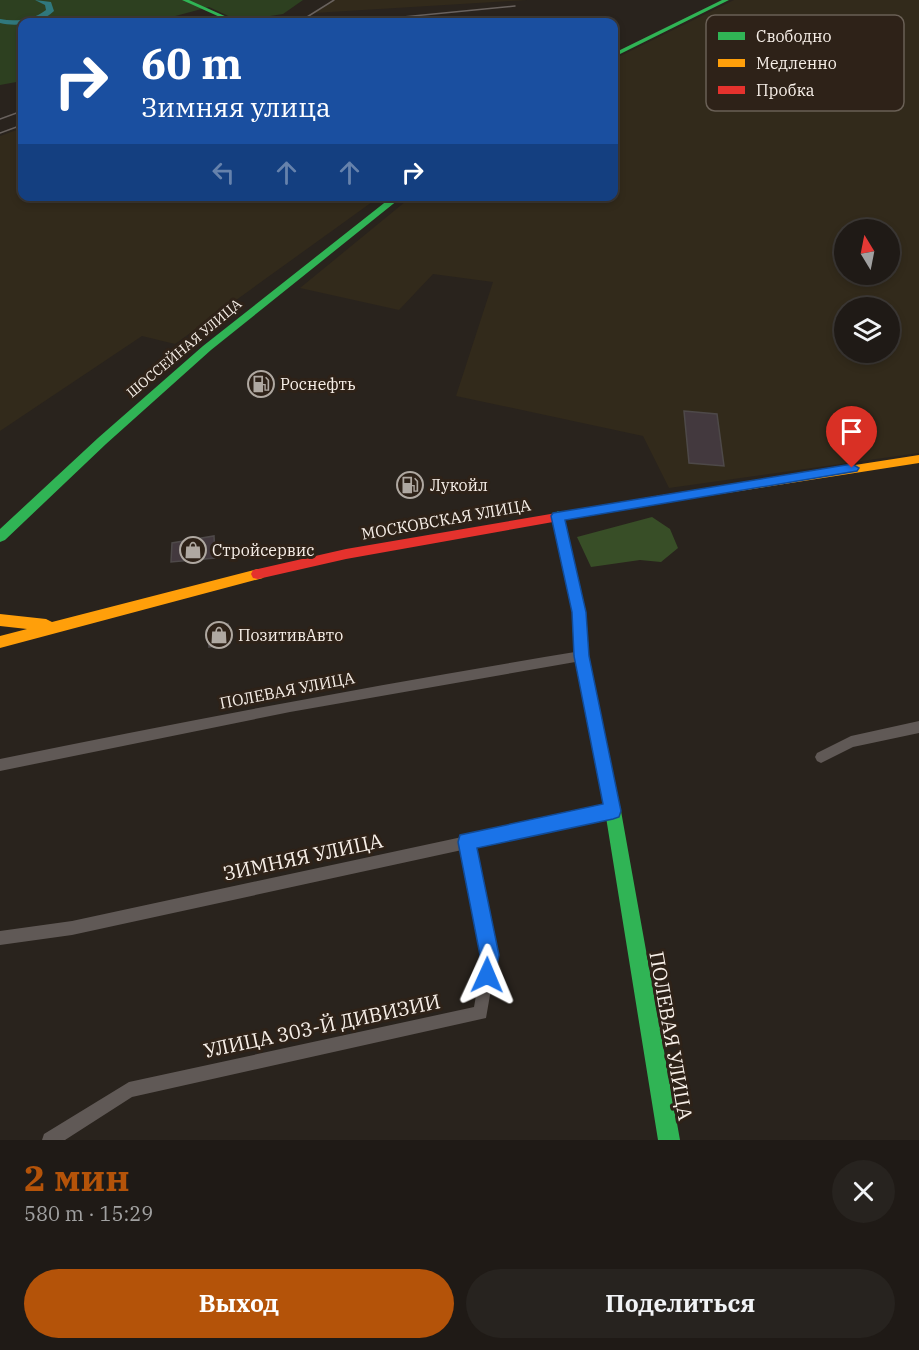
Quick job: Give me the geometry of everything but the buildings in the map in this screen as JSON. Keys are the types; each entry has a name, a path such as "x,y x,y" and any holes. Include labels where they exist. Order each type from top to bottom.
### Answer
{"main road":[{"path":"185,0 226,18"},
{"path":"618,53 726,0"},
{"name":"ШОССЕЙНАЯ УЛИЦА","path":"0,537 102,441 207,348 393,201"},
{"name":"МОСКОВСКАЯ УЛИЦА","path":"0,642 308,562 558,516 919,459"},
{"name":"ПОЛЕВАЯ УЛИЦА","path":"558,516 579,612 581,656 613,811 669,1140"},
{"name":"МОСКОВСКАЯ УЛИЦА","path":"0,620 49,625 90,617"}],"street":[{"name":"ПОЛЕВАЯ УЛИЦА","path":"0,765 384,688 581,656"},
{"path":"820,757 850,742 919,727"},
{"name":"ЗИМНЯЯ УЛИЦА","path":"0,938 72,928 613,811"},
{"name":"УЛИЦА 303-Й ДИВИЗИИ","path":"50,1140 129,1090 481,1013 490,955 467,842"}],"shaded area":[{"path":"332,0 527,0 314,13"},
{"path":"734,0 919,0 919,453 669,488 643,436 456,396 493,282 433,274 399,310 300,288 406,201 618,201 618,57"},
{"path":"18,129 18,201 373,201 175,344 142,336 0,431 0,136"}],"green space":[{"path":"0,0 303,0 283,14 258,18 233,18 209,7 168,18 18,18 18,82 0,85"},
{"path":"652,517 670,529 678,548 661,562 640,560 591,567 577,537"}],"waterway":[{"path":"36,18 50,11 48,4 39,0"},
{"path":"0,21 18,22"}],"railway":[{"path":"305,18 334,0"},
{"path":"393,18 515,6"},
{"path":"0,119 18,112"},
{"path":"0,133 18,126"}],"traffic: fast":[{"path":"185,0 226,18"},
{"path":"618,53 726,0"},
{"path":"0,537 102,441 207,348 393,201"},
{"path":"558,516 579,612 581,656 613,811 669,1140"}],"traffic: slow":[{"path":"656,500 919,459"},
{"path":"0,642 258,574"},
{"path":"0,620 46,625"}],"traffic: jam":[{"path":"258,574 346,554 656,500"}],"place":[{"name":"Роснефть","path":"261,384"},
{"name":"Лукойл","path":"410,485"},
{"name":"Стройсервис","path":"193,550"},
{"name":"ПозитивАвто","path":"219,635"}],"route":[{"path":"487,975 490,955 467,842 613,811 581,656 579,612 558,516 852,468"}]}
